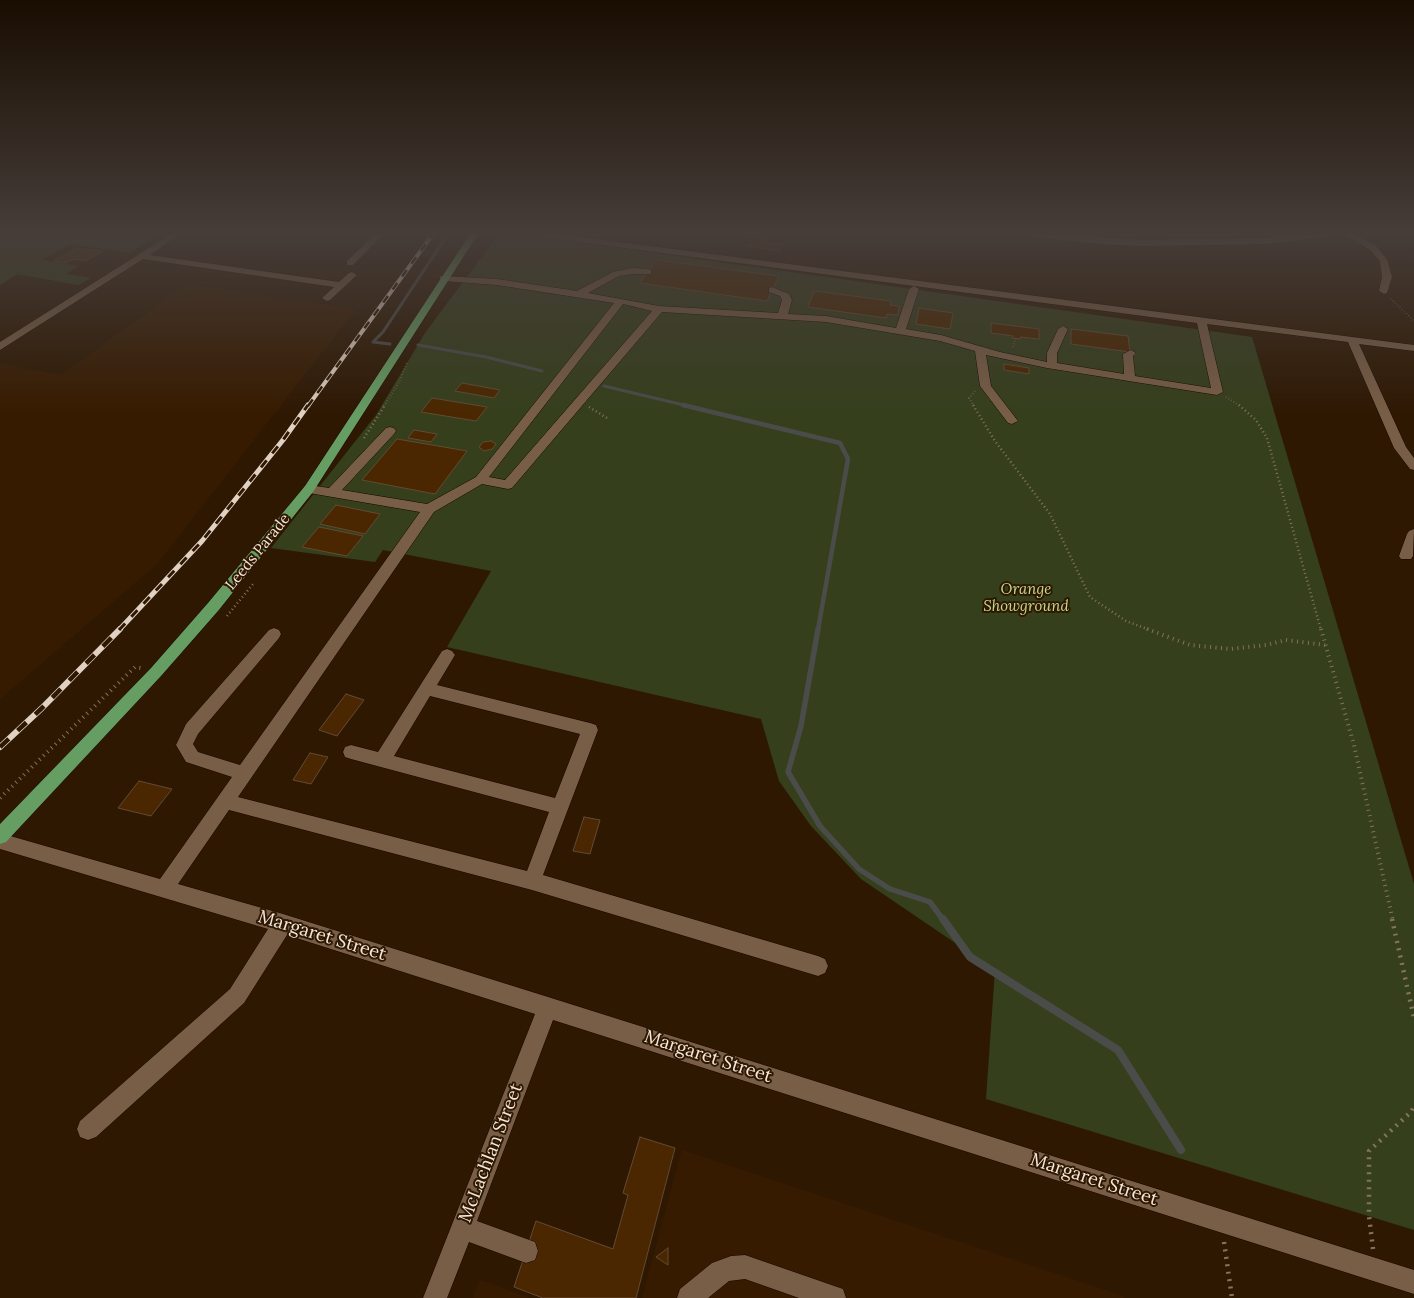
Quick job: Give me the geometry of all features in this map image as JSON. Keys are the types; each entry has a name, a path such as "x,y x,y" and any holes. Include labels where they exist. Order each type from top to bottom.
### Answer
{"main road":[{"name":"Leeds Parade","path":"0,836 156,672 213,607 309,489 434,295"}],"street":[{"path":"0,347 81,295"},
{"path":"327,298 331,295"},
{"path":"582,295 659,309 826,320 940,338 998,355 1052,365 1217,392 1201,319"},
{"path":"782,317 787,300 784,295"},
{"path":"900,332 912,295"},
{"path":"1011,295 1414,348"},
{"path":"164,889 429,509 480,480 621,301"},
{"path":"480,480 508,486 659,309"},
{"path":"1052,365 1052,353 1063,329"},
{"path":"1352,340 1400,448 1414,466"},
{"path":"980,350 986,386 1012,421"},
{"path":"1130,378 1128,354 1131,353"},
{"path":"332,493 390,431"},
{"path":"309,489 429,509"},
{"path":"1406,556 1414,534"},
{"path":"244,774 192,756 184,745 192,729 274,634"},
{"path":"383,759 448,655"},
{"path":"427,689 590,730 532,881"},
{"path":"351,752 560,807"},
{"path":"225,801 532,881 818,966"},
{"name":"Margaret Street","path":"0,841 283,924 1414,1282"},
{"path":"88,1129 237,996 283,924"},
{"name":"McLachlan Street","path":"435,1298 548,1007"},
{"path":"462,1228 526,1251"},
{"path":"689,1298 721,1272 731,1268 745,1267 834,1298"}],"path":[{"path":"1388,295 1414,321"},
{"path":"985,379 969,398 995,441 1050,514 1090,597 1126,621 1190,644 1230,649 1266,646 1286,640 1325,645"},
{"path":"1217,392 1240,406 1256,420 1266,438 1354,745 1414,1018"},
{"path":"580,402 607,418"},
{"path":"1376,1270 1370,1216 1370,1151 1412,1111 1414,1106"},
{"path":"1221,1220 1232,1298"}],"shaded area":[{"path":"172,295 258,295 356,309 157,564 0,699 0,364 61,375"},
{"path":"682,1150 1123,1296 1124,1298 642,1298"},
{"path":"480,1280 529,1298 473,1298"}],"green space":[{"name":"Orange Showground","path":"454,295 951,295 1252,337 1414,884 1414,1230 986,1099 995,970 861,879 811,826 779,781 761,719 447,647 491,571 383,550 375,562 271,548 376,415 425,333"}],"building":[{"path":"722,295 770,295 767,301"},
{"path":"813,295 842,295 891,301 890,305 899,306 898,315 887,314 886,318 808,307"},
{"path":"919,308 953,313 950,329 916,324"},
{"path":"991,323 1039,329 1039,339 1012,338 1013,336 991,333"},
{"path":"1071,329 1128,336 1130,352 1071,344"},
{"path":"1004,364 1029,368 1029,374 1004,370"},
{"path":"462,383 500,390 494,398 455,391"},
{"path":"432,398 487,407 476,421 421,412"},
{"path":"414,430 437,434 431,442 408,438"},
{"path":"397,439 467,451 435,494 362,480"},
{"path":"491,441 496,444 492,449 484,451 479,447 483,442"},
{"path":"336,505 380,514 365,534 320,524"},
{"path":"319,527 363,536 347,556 302,547"},
{"path":"346,694 364,700 337,736 319,730"},
{"path":"310,753 328,757 311,784 293,780"},
{"path":"139,781 172,789 151,816 118,808"},
{"path":"584,817 600,820 590,854 573,851"},
{"path":"640,1137 675,1148 636,1298 543,1298 514,1287 536,1221 613,1249 628,1195 623,1193"},
{"path":"668,1248 668,1265 656,1257"}],"waterway":[{"path":"390,344 373,342 383,332 408,295"},
{"path":"418,345 486,357 542,371"},
{"path":"604,386 688,406"},
{"path":"683,405 840,443 848,459 818,630"},
{"path":"818,629 801,726 788,772 820,826 859,869 890,889 930,902 944,921"},
{"path":"943,919 970,957 1118,1050 1181,1150"}],"railway":[{"path":"308,406 389,295"},
{"path":"119,630 202,541 283,440 308,405"},
{"path":"0,747 42,708 120,629"}]}
